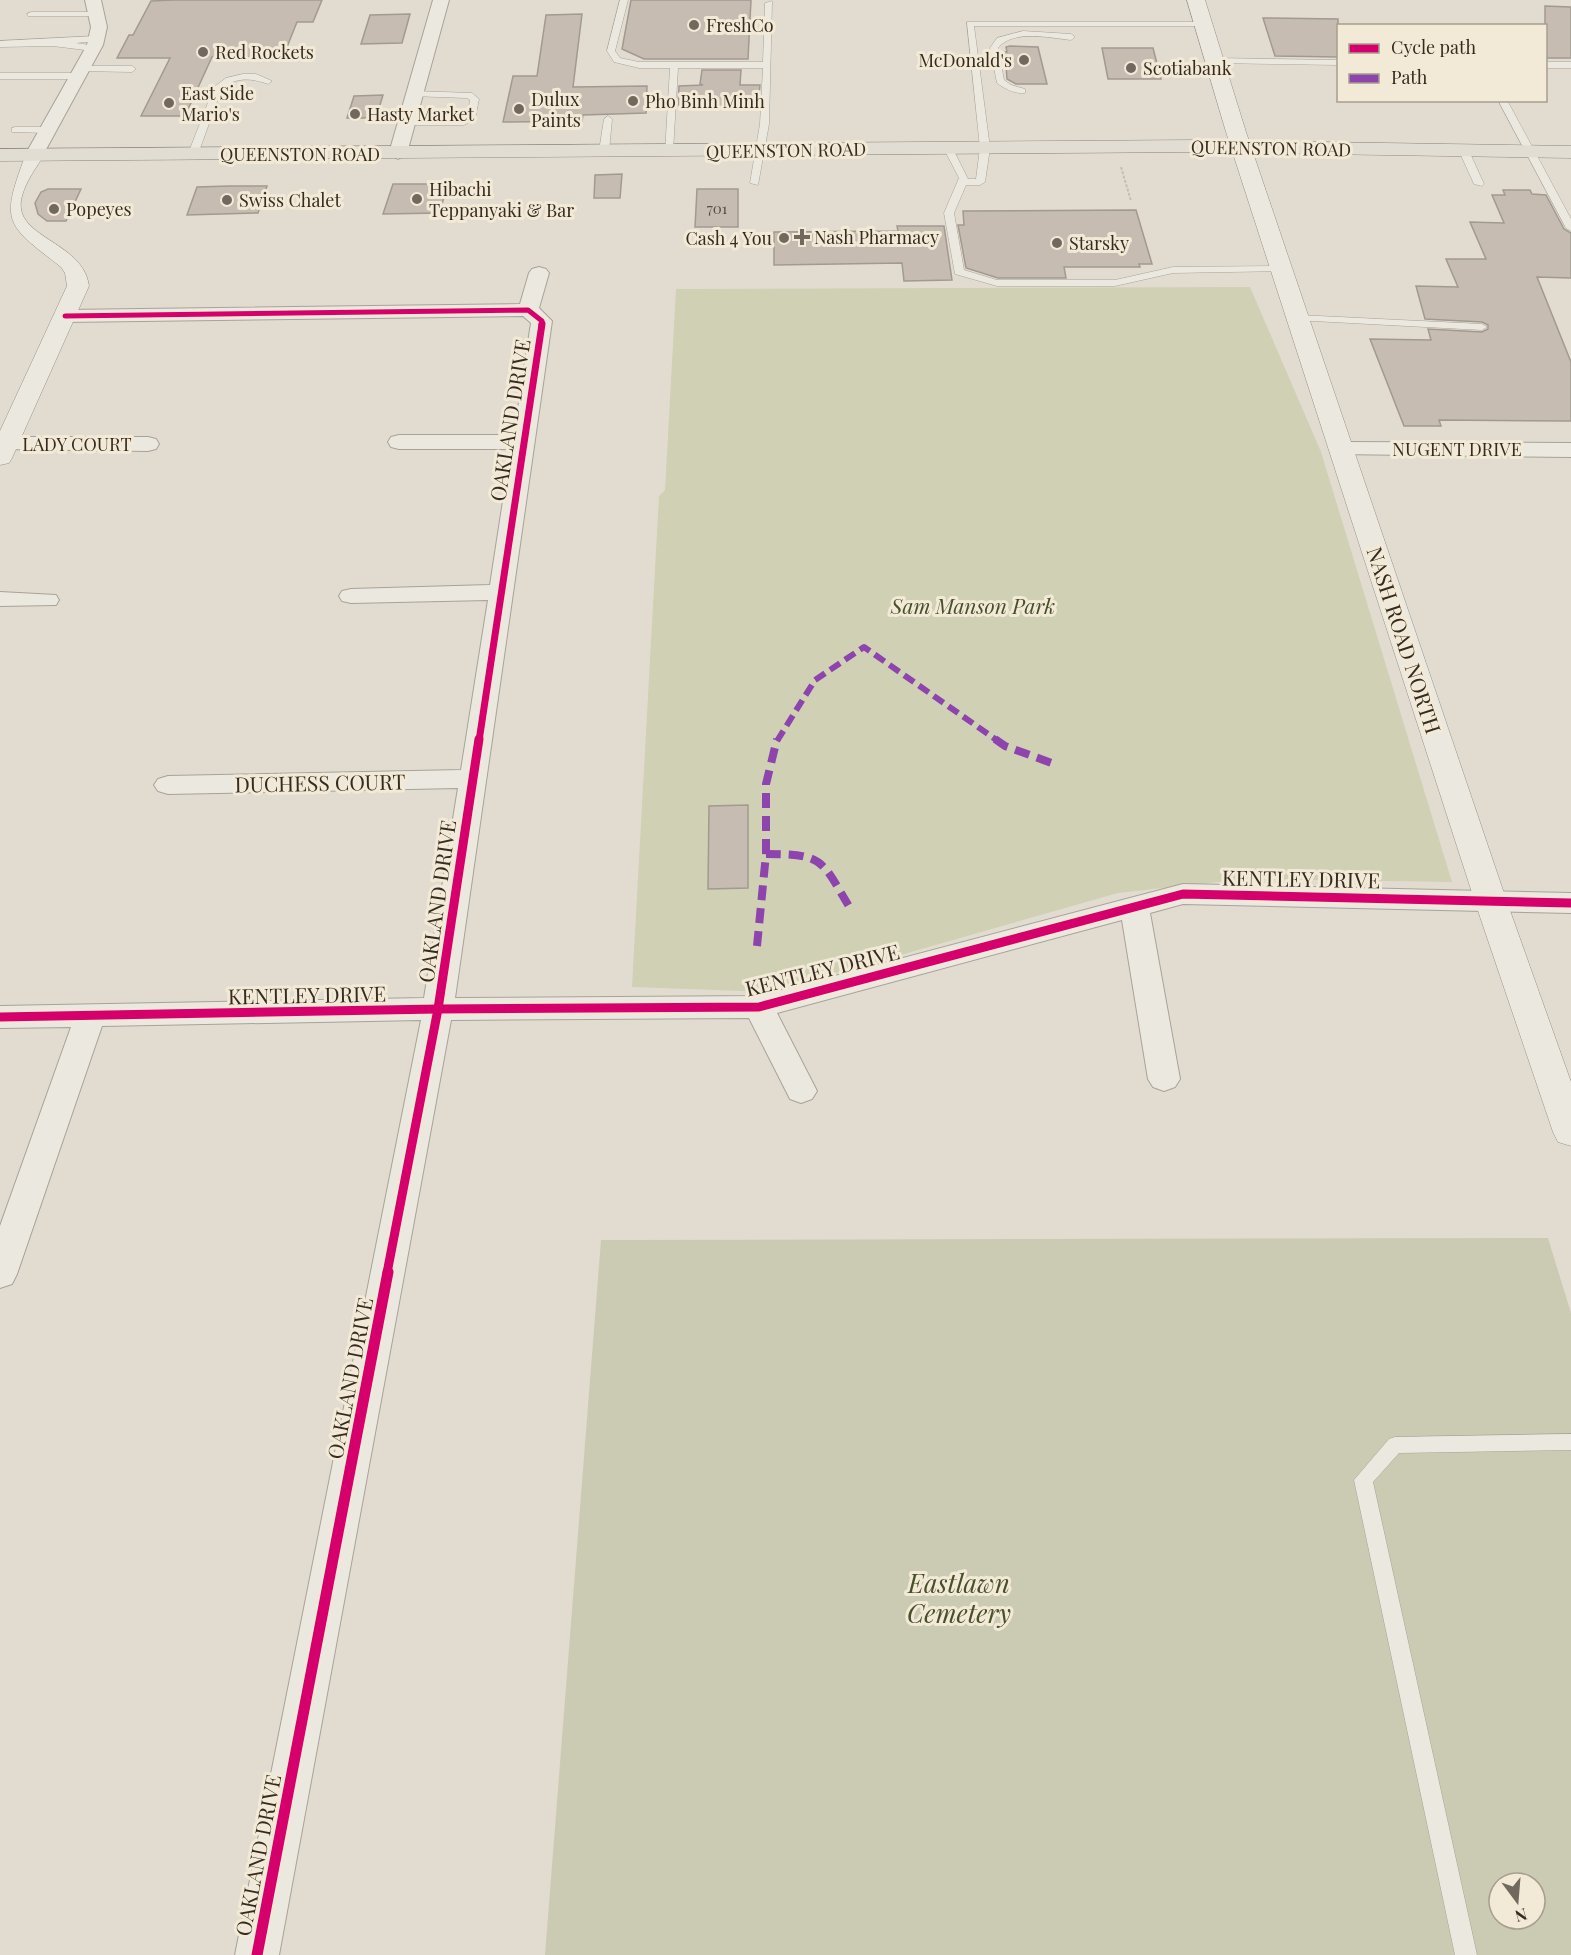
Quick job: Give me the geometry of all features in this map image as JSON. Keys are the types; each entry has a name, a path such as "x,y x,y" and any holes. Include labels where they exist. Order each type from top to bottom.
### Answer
{"main road":[{"name":"NASH ROAD NORTH","path":"1196,0 1242,147 1491,902 1571,1132"},
{"name":"QUEENSTON ROAD","path":"0,155 1115,147 1571,152"},
{"path":"8,428 65,316 78,286 79,277 74,267 13,222 10,213 10,199 34,155"}],"street":[{"path":"398,153 412,94 441,0"},
{"path":"34,155 95,43 99,27 95,7"},
{"name":"OAKLAND DRIVE","path":"528,310 539,273"},
{"name":"OAKLAND DRIVE","path":"65,316 528,310 543,321 471,779 438,1009 257,1955"},
{"name":"LADY COURT","path":"8,428 148,444"},
{"path":"399,442 523,442"},
{"name":"NUGENT DRIVE","path":"1343,449 1571,450"},
{"path":"351,597 500,592"},
{"path":"0,599 47,600"},
{"name":"DUCHESS COURT","path":"168,785 471,779"},
{"name":"KENTLEY DRIVE","path":"0,1017 438,1009 759,1007 1183,894 1571,903"},
{"path":"1134,906 1164,1079"},
{"path":"759,1007 801,1091"},
{"path":"0,1274 90,1017"}],"lane":[{"path":"624,0 611,51 613,56 627,63 639,65 767,65"},
{"path":"755,183 756,163 761,150 770,3"},
{"path":"32,14 95,7"},
{"path":"964,182 980,182 985,148 970,24 1203,24"},
{"path":"1022,91 1008,87 1000,81 994,48 1000,40 1014,35 1071,38"},
{"path":"0,44 95,43"},
{"path":"1215,61 1337,63"},
{"path":"1547,64 1571,65"},
{"path":"668,151 674,65"},
{"path":"0,76 132,69"},
{"path":"193,154 218,87 223,82 244,77 261,77 268,81"},
{"path":"406,123 464,122 471,119 475,99 469,94 412,94"},
{"path":"1503,102 1571,228"},
{"path":"604,151 608,119"},
{"path":"15,130 48,130"},
{"path":"949,149 964,182"},
{"path":"1464,151 1479,184"},
{"path":"964,182 949,213 959,272 982,280 997,284 1115,283 1173,270 1282,269"},
{"path":"1298,318 1482,327"},
{"path":"1466,1955 1363,1480 1395,1445 1571,1442"}],"path":[{"path":"1115,147 1131,201"}],"green space":[{"name":"Sam Manson Park","path":"1250,287 1321,452 1452,882 1245,879 1118,893 771,992 632,987 659,496 665,490 676,289"},
{"name":"Eastlawn Cemetery","path":"1548,1238 1571,1313 1571,1955 545,1955 601,1240"}],"building":[{"path":"322,0 313,22 297,22 283,57 212,57 185,116 141,116 170,58 117,58 129,35 133,35 151,1"},
{"path":"631,0 751,0 748,59 644,59 622,49"},
{"path":"1545,6 1571,7 1571,58 1547,58 1547,24 1545,24"},
{"path":"410,14 402,43 361,44 370,15"},
{"path":"582,14 573,87 647,86 646,113 583,115 582,121 503,122 513,76 537,76 546,15"},
{"path":"1263,18 1338,19 1337,57 1275,56"},
{"name":"McDonald's","path":"1006,47 1038,47 1047,84 1016,84 1007,79 1005,52 1007,52"},
{"name":"Scotiabank","path":"1102,48 1153,48 1161,79 1108,79"},
{"path":"702,70 741,70 740,85 760,85 759,94 727,107 678,106 679,86 703,85 700,84"},
{"path":"383,95 376,118 347,118 354,96"},
{"path":"622,174 620,198 594,198 595,175"},
{"path":"393,184 447,184 440,213 383,214"},
{"name":"Swiss Chalet","path":"267,186 258,213 187,215 197,187"},
{"name":"Popeyes","path":"48,189 81,189 66,221 47,221 38,214 35,203 41,192"},
{"path":"697,189 738,189 738,227 695,227"},
{"path":"1503,190 1530,190 1532,194 1546,195 1564,229 1571,233 1571,278 1537,277 1571,362 1571,421 1439,420 1441,426 1404,426 1370,339 1431,340 1428,329 1482,332 1488,329 1488,325 1482,322 1425,319 1416,286 1458,287 1446,259 1486,259 1470,222 1504,223 1492,195 1505,195"},
{"path":"1136,210 1152,264 1139,264 1140,267 1064,267 1066,278 998,278 966,268 958,225 964,225 963,211"},
{"path":"897,226 944,226 952,280 904,281 902,263 774,265 774,232 898,231"},
{"path":"748,805 748,888 708,889 709,806"}],"marked path":[{"path":"766,854 766,784 778,737 815,680 864,647 1005,746 1057,765"},
{"path":"757,946 766,854 803,854 823,864 850,908"}],"cycle path":[{"path":"65,316 528,310 542,321 438,1009 257,1955"},
{"path":"0,1017 438,1009 759,1007 1183,894 1571,903"}],"place":[{"name":"FreshCo","path":"694,25"},
{"name":"Red Rockets","path":"203,52"},
{"name":"McDonald's","path":"1024,60"},
{"name":"Scotiabank","path":"1131,68"},
{"name":"Pho Binh Minh","path":"633,101"},
{"name":"East Side Mario's","path":"169,103"},
{"name":"Dulux Paints","path":"519,109"},
{"name":"Hasty Market","path":"355,114"},
{"name":"Hibachi Teppanyaki & Bar","path":"417,199"},
{"name":"Swiss Chalet","path":"227,200"},
{"name":"Popeyes","path":"54,209"},
{"name":"Nash Pharmacy","path":"802,237"},
{"name":"Cash 4 You","path":"784,238"},
{"name":"Starsky","path":"1057,243"}]}
